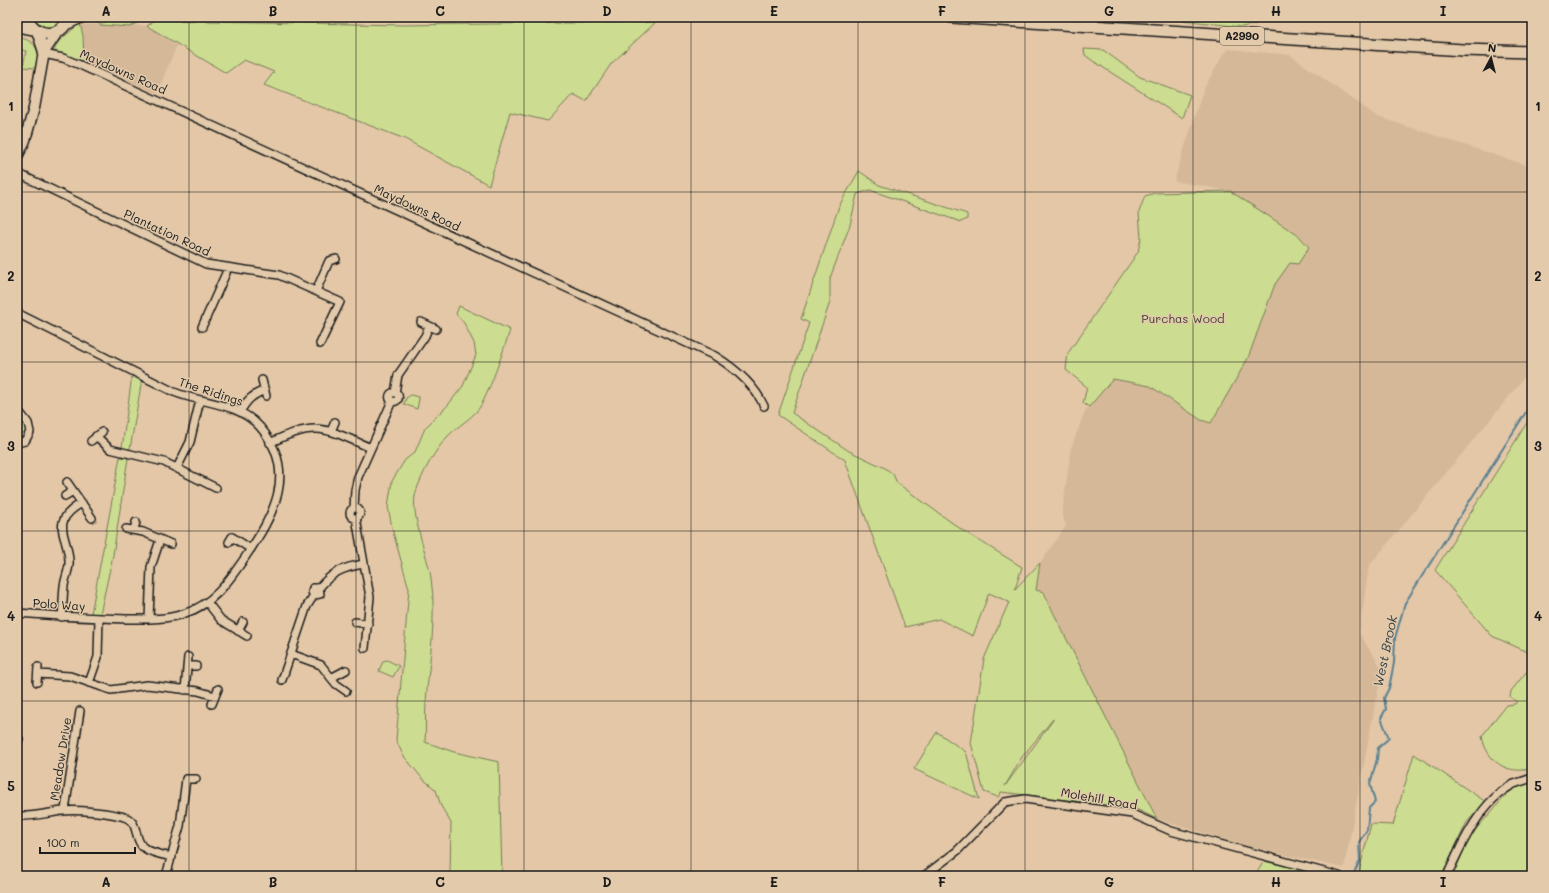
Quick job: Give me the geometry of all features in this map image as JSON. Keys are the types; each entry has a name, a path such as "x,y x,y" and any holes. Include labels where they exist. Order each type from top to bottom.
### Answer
{"main road":[{"path":"27,17 36,30"},
{"path":"17,26 48,34 64,24 81,17"},
{"name":"A2990","path":"952,17 1463,50 1532,52"}],"street":[{"path":"17,157 29,126 44,53 64,24"},
{"path":"36,30 44,53"},
{"name":"Maydowns Road","path":"44,53 63,58 87,68 715,356 730,365 741,375 757,392 764,406"},
{"name":"Plantation Road","path":"17,173 206,264 279,275 340,302 320,344"},
{"path":"316,291 329,261 336,260"},
{"path":"202,327 226,273 226,267"},
{"name":"The Ridings","path":"17,313 174,392 225,406 240,412 260,428 270,443 280,474 278,498 268,522 224,587 207,602 184,614 171,618 99,618"},
{"path":"365,648 370,597 356,518 350,514 354,508 356,483 392,401 389,396 395,393 398,375 432,328 421,322"},
{"path":"240,412 248,399 254,394 266,393 262,380"},
{"path":"177,468 190,442 200,400"},
{"path":"17,409 28,423 30,432 25,441 17,443"},
{"path":"331,431 335,422"},
{"path":"270,443 289,433 304,429 331,431 371,448"},
{"path":"96,436 110,449 138,455 177,468 216,488"},
{"path":"138,455 140,448"},
{"path":"67,482 92,518"},
{"path":"65,496 73,491"},
{"path":"62,617 69,555 62,529 65,518 72,509 82,503"},
{"path":"134,530 136,522"},
{"path":"126,529 143,532 171,544"},
{"path":"228,542 232,537 251,549"},
{"path":"149,619 151,567 160,540"},
{"path":"282,680 307,606 314,595 320,594 319,588 329,576 341,569 364,564"},
{"path":"207,602 221,620 247,636"},
{"name":"Polo Way","path":"17,613 62,617 99,618"},
{"path":"90,683 98,657 99,618"},
{"path":"238,631 243,622"},
{"path":"355,622 368,624"},
{"path":"291,654 321,665 331,678 346,691"},
{"path":"186,690 188,657"},
{"path":"188,666 196,666"},
{"path":"38,667 38,678 70,676 111,690 147,685 206,692 215,696"},
{"path":"331,678 346,670"},
{"path":"212,704 218,689"},
{"name":"Meadow Drive","path":"65,810 80,711"},
{"path":"1447,876 1469,829 1485,809 1514,784 1532,778"},
{"path":"166,876 180,826 186,779 196,779"},
{"name":"Molehill Road","path":"924,876 957,851 1005,802 1025,799 1132,814 1171,831 1339,876"},
{"path":"17,816 28,817 65,810 108,814 127,819 136,827 139,841 143,847 152,852 172,857"}],"shaded area":[{"path":"76,24 147,26 177,45 157,93 84,61"},
{"path":"1229,49 1290,55 1378,117 1532,167 1532,366 1517,387 1369,566 1359,633 1382,669 1344,868 1249,847 1157,819 1049,604 1045,592 1036,590 1040,563 1066,526 1062,513 1071,448 1085,411 1113,379 1150,386 1201,420 1248,358 1275,284 1290,262 1230,191 1174,181 1203,90 1223,55"}],"green space":[{"path":"29,17 60,17 54,26 43,29"},
{"path":"1128,17 1240,17 1242,20 1246,17 1259,17 1255,22 1256,24 1242,27 1191,21"},
{"path":"134,19 138,21 137,23 130,27 100,25 95,20"},
{"path":"155,20 402,25 656,22 611,64 586,101 573,94 548,121 510,112 489,185 405,139 264,85 274,72 244,60 226,73 147,26"},
{"path":"80,23 83,36 84,61 70,58 54,51 58,42"},
{"path":"17,37 28,40 37,49 38,65 35,68 23,67 26,51 17,49"},
{"path":"1084,49 1103,50 1140,77 1190,95 1182,118 1093,61 1085,55"},
{"path":"859,171 879,185 967,214 967,219 961,222 870,190 857,194 850,225 830,278 830,302 792,413 849,451 885,468 893,474 897,483 962,530 1022,567 1015,589 1040,563 1036,590 1044,592 1157,819 1134,808 1001,792 998,797 984,792 971,743 984,659 1009,602 989,593 973,636 939,619 905,627 845,460 778,415 809,323 801,319 839,206","holes":["1053,720 1005,786 1022,757"]},
{"name":"Purchas Wood","path":"1230,191 1299,236 1309,247 1298,264 1290,263 1275,284 1248,358 1211,423 1201,420 1150,386 1113,379 1089,407 1083,403 1087,387 1066,370 1068,353 1138,252 1141,238 1139,212 1145,196 1155,193"},
{"path":"459,306 510,330 486,396 481,405 473,415 451,433 442,443 425,470 416,492 415,511 431,578 433,593 433,624 426,702 425,742 454,752 499,762 502,876 450,876 451,823 441,806 436,790 422,778 403,755 396,740 409,589 393,532 388,507 392,481 405,460 415,452 425,428 448,405 463,386 476,355 474,343 464,323 456,314"},
{"path":"132,376 142,379 130,449 122,448"},
{"path":"411,395 418,397 419,399 417,409 404,404 406,398"},
{"path":"17,412 21,416 28,431 23,438 17,440"},
{"path":"1528,421 1532,425 1532,654 1492,636 1435,570"},
{"path":"120,457 128,458 113,555 100,614 91,614"},
{"path":"387,660 399,666 393,677 379,671 383,661"},
{"path":"1532,665 1532,768 1515,770 1507,768 1493,759 1484,745 1482,736 1506,705 1515,704 1517,701 1510,697 1511,691"},
{"path":"937,732 966,752 979,799 914,769"},
{"path":"1414,754 1486,802 1467,822 1441,876 1358,876 1371,824 1393,825"},
{"path":"1532,781 1532,876 1453,876 1469,837 1507,794 1517,787"},
{"path":"1264,861 1327,876 1255,876"}],"waterway":[{"name":"West Brook","path":"1354,873 1360,861 1359,842 1367,830 1369,808 1375,802 1370,784 1377,759 1378,748 1389,738 1381,718 1386,709 1384,698 1389,688 1394,663 1395,638 1405,603 1526,412 1532,408"}]}
